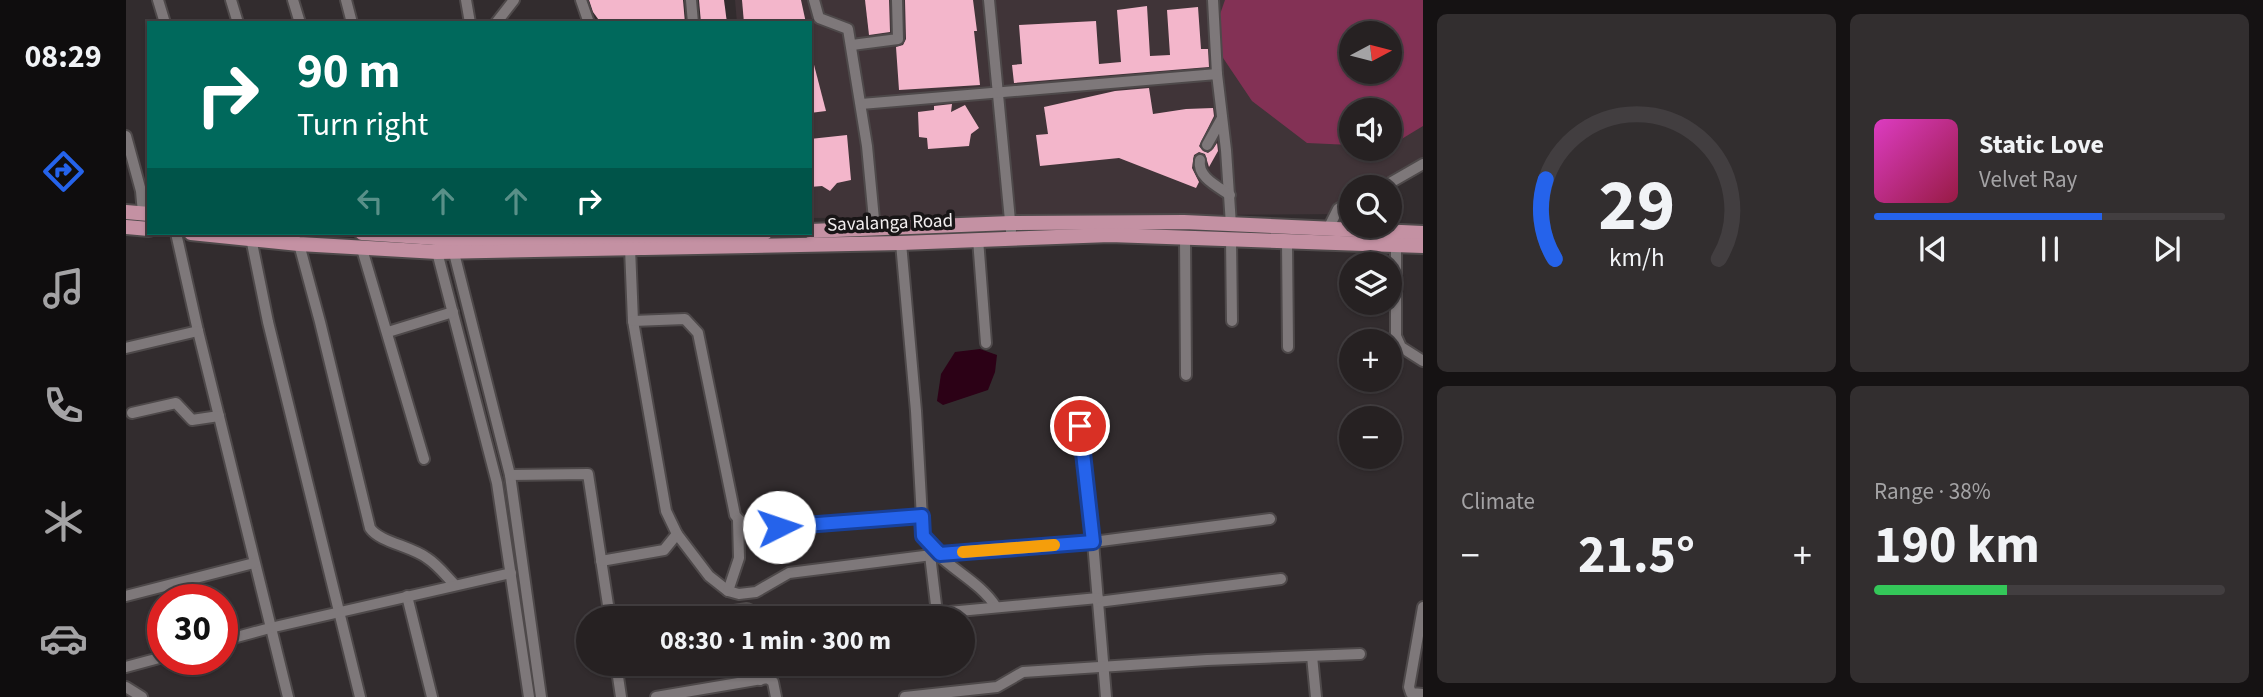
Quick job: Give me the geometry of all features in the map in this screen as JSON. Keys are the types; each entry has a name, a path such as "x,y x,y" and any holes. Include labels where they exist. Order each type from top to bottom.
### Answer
{"main road":[{"path":"126,212 146,213"},
{"name":"Savalanga Road","path":"452,245 489,236 587,240 630,248 901,243 978,239 1011,231 1184,222 1287,241 1396,239 1423,233"},
{"path":"126,227 147,229"},
{"name":"Savalanga Road","path":"812,231 1011,231 1185,237 1231,232 1328,229 1396,239 1423,246"},
{"name":"Savalanga Road","path":"215,235 362,249 714,235"},
{"name":"Savalanga Road","path":"374,235 436,245"}],"street":[{"path":"158,0 164,21"},
{"path":"231,0 237,21"},
{"path":"293,0 299,21"},
{"path":"346,0 351,21"},
{"path":"466,0 470,21"},
{"path":"498,21 514,0"},
{"path":"581,0 588,21"},
{"path":"691,0 693,21"},
{"path":"814,0 819,18 848,29 861,104 875,230"},
{"path":"852,45 898,39 897,0"},
{"path":"989,0 1011,231"},
{"path":"1213,0 1217,74 1230,195 1232,321"},
{"path":"861,104 1217,74"},
{"path":"1207,145 1222,118"},
{"path":"126,136 146,213"},
{"path":"1200,160 1202,174 1230,195"},
{"path":"1402,176 1423,164"},
{"path":"1328,229 1339,208"},
{"path":"176,235 288,697"},
{"path":"1185,237 1186,375"},
{"path":"251,238 268,322 360,697"},
{"path":"978,239 986,343"},
{"path":"1396,239 1396,336 1401,347 1423,361"},
{"path":"1287,241 1288,346"},
{"path":"901,243 916,411 923,536 935,555 987,593 996,607"},
{"path":"299,244 370,528 378,538 404,545 426,557 455,585"},
{"path":"436,245 497,483 529,697"},
{"path":"452,245 510,475 541,697"},
{"path":"630,248 633,321 666,511 677,534 709,576 734,593 756,592 789,573 935,555 1093,542 1270,519"},
{"path":"362,249 424,459"},
{"path":"388,332 453,312"},
{"path":"633,321 685,319 698,333 738,520 739,558 734,593 739,606"},
{"path":"126,348 198,331"},
{"path":"132,413 176,402 192,420 219,416"},
{"path":"1080,426 1106,697"},
{"path":"510,475 588,474 608,606"},
{"path":"738,520 749,526 779,527 922,516"},
{"path":"601,561 664,551 677,534"},
{"path":"935,555 937,606"},
{"path":"126,596 254,563"},
{"path":"238,637 511,573"},
{"path":"975,609 1098,600 1281,579"},
{"path":"407,596 432,697"},
{"path":"1423,607 1421,635 1409,687 1411,693 1423,694"},
{"path":"905,697 997,687 1023,672 1360,654"},
{"path":"1312,656 1316,697"},
{"path":"126,667 147,661"},
{"path":"618,676 621,697"},
{"path":"758,676 760,680"},
{"path":"656,697 695,694 771,680 776,697"},
{"path":"126,687 142,697"}],"shaded area":[{"path":"735,0 1423,0 1423,167 1402,180 1402,175 1339,175 1339,214 812,218 812,21 737,21"},
{"path":"1225,0 1423,0 1423,126 1402,139 1402,98 1339,98 1339,144 1307,143 1252,101 1211,40"},
{"path":"980,349 997,355 995,372 988,390 943,405 937,401 941,374 955,352"}],"building":[{"path":"589,0 683,0 685,21 600,21"},
{"path":"699,0 724,0 727,21 701,21"},
{"path":"742,0 801,0 806,21 744,21"},
{"path":"865,0 889,0 890,32 869,35"},
{"path":"905,0 973,0 980,85 899,90 896,47 903,45 906,39"},
{"path":"1147,6 1150,56 1170,55 1167,10 1198,7 1201,49 1208,49 1209,67 1014,83 1012,65 1022,64 1019,25 1096,21 1099,64 1121,62 1117,10"},
{"path":"813,61 826,111 812,113"},
{"path":"1149,88 1153,114 1213,108 1214,116 1199,146 1208,153 1217,143 1218,151 1209,167 1205,154 1199,152 1194,155 1192,168 1199,182 1196,188 1119,158 1040,166 1036,135 1048,134 1044,107 1115,91"},
{"path":"952,104 951,112 965,105 979,128 971,134 969,146 928,149 927,138 919,137 918,112 934,110 934,106"},
{"path":"847,135 851,180 837,183 830,191 822,186 812,187 812,139"}],"slow traffic":[{"path":"963,552 1054,545"}],"route":[{"path":"779,527 922,516 923,536 940,554 1093,542 1080,426"}]}
